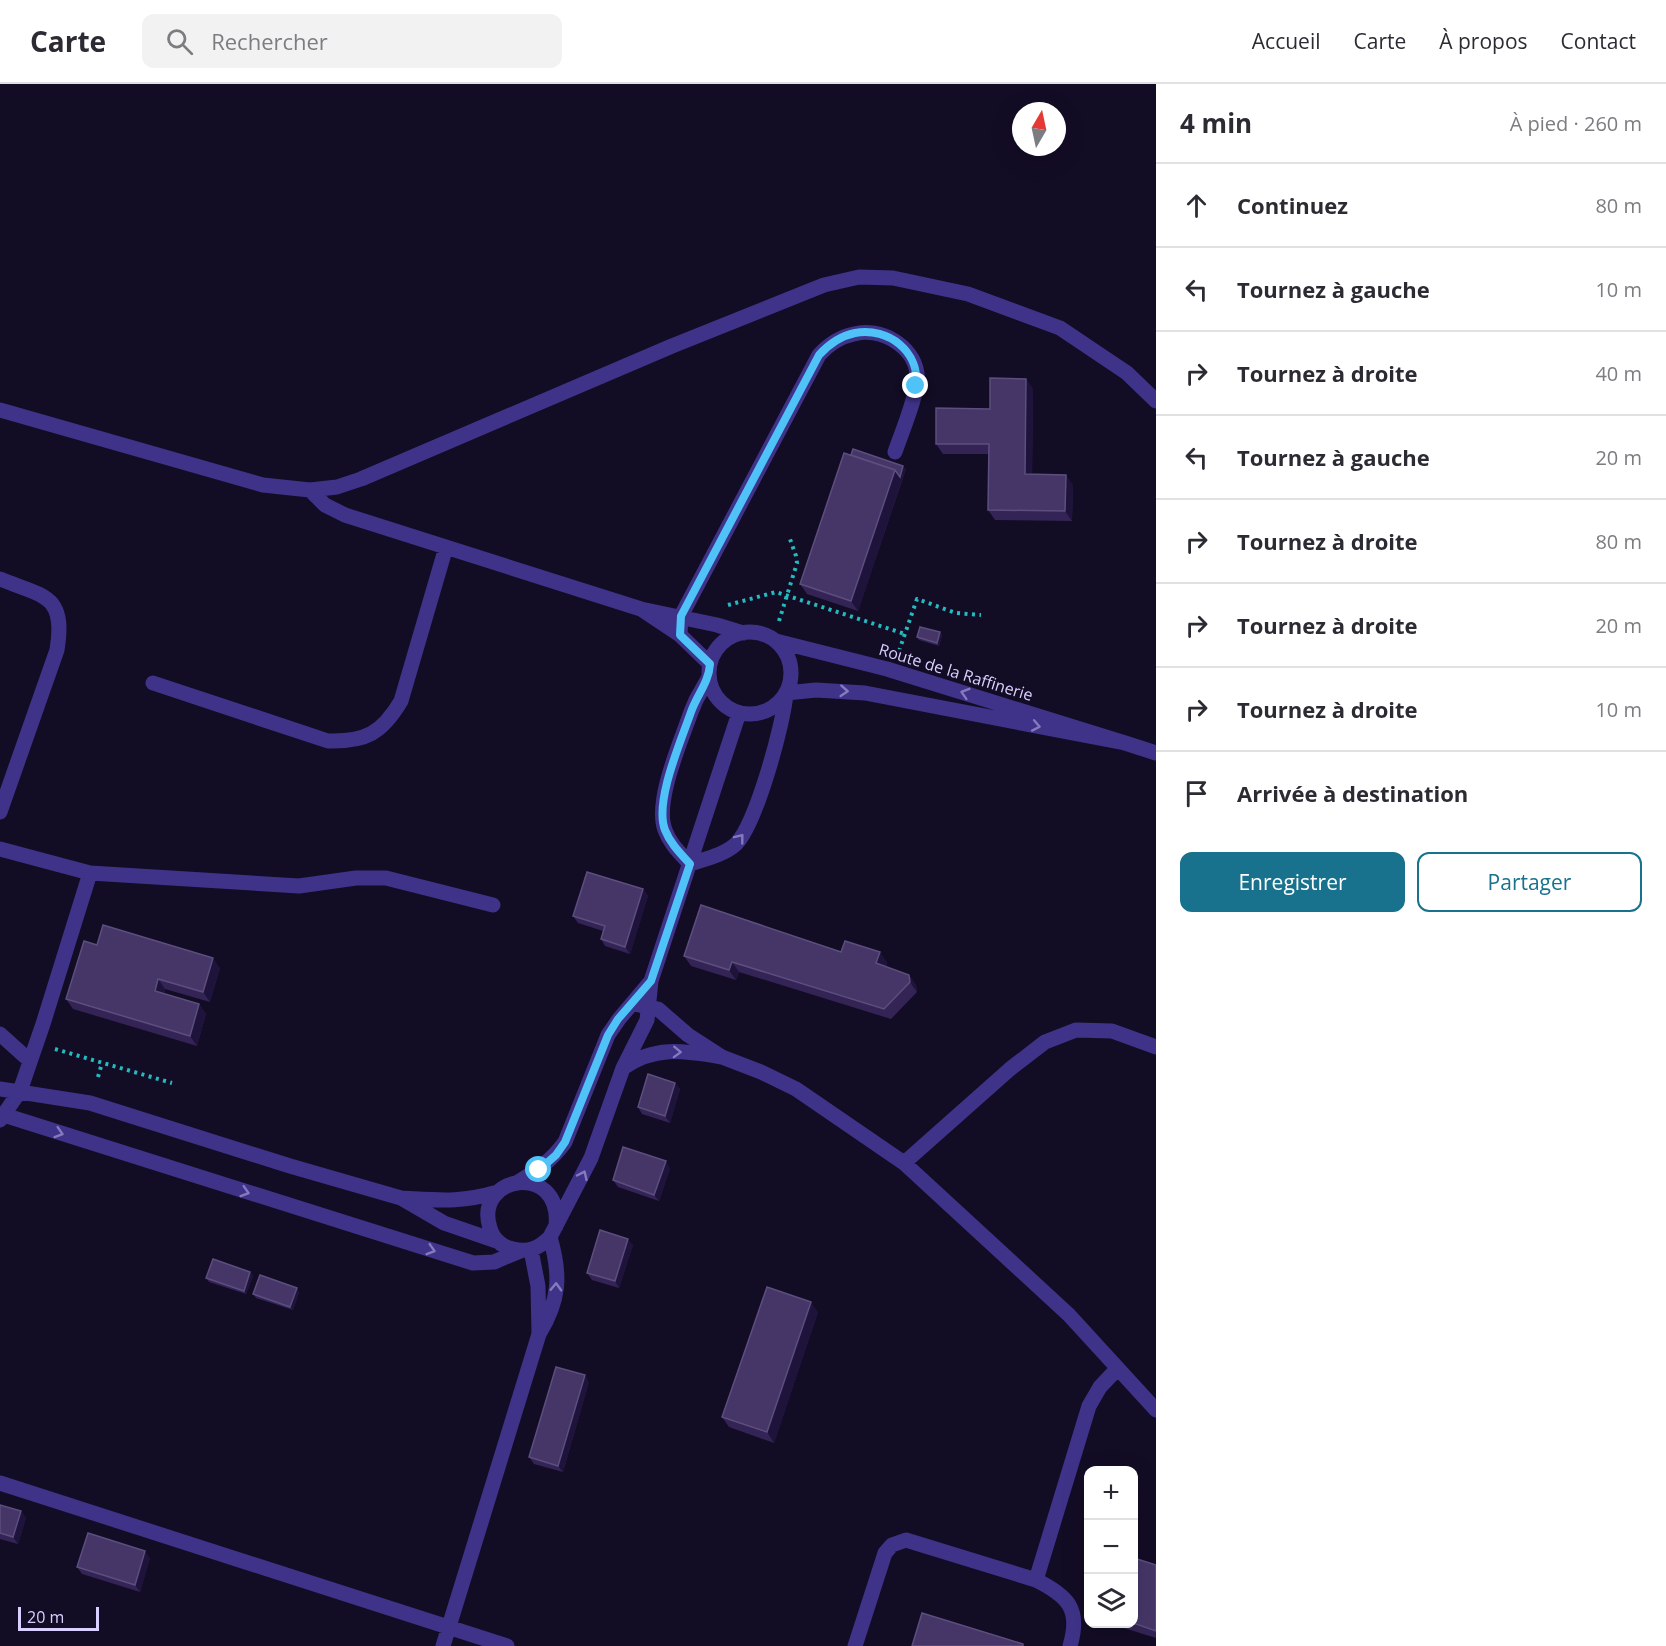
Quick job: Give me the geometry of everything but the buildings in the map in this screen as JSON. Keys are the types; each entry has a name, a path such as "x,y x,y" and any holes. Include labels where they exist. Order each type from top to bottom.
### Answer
{"street":[{"path":"0,410 263,485 310,490 337,487 361,479 672,346 824,285 859,277 893,278 968,294 1060,328 1127,372 1156,401"},
{"path":"680,635 681,616 819,355 842,337 856,333 875,333 893,339 914,361 918,375 916,386 895,452"},
{"path":"310,490 325,505 345,515 641,609 680,635 710,670 712,688 718,699 728,708 750,714 761,713 780,702 786,693"},
{"path":"153,683 328,741 351,741 370,734 390,720 401,701 446,547"},
{"path":"0,579 45,597 53,603 58,615 60,632 57,650 0,812"},
{"name":"Route de la Raffinerie","path":"641,609 681,616 742,633 754,633 776,641 887,669 1156,753"},
{"path":"690,864 673,846 664,829 661,813 663,798 691,712 715,653 722,644 742,633"},
{"path":"690,864 714,857 734,846 749,825 782,724 791,672 789,660 776,641"},
{"name":"Route de la Raffinerie","path":"786,693 816,690 865,693 1125,743"},
{"path":"90,873 20,1091 2,1118 473,1263 494,1263 542,1245 553,1232 591,1158 622,1068 647,1020 651,981 739,712"},
{"path":"0,849 90,873 299,886 356,878 386,878 493,905"},
{"path":"0,1089 90,1104 401,1198 453,1201 477,1198 518,1182 539,1170 556,1155 565,1142 608,1035 651,981"},
{"path":"629,1006 658,1008 688,1035 722,1057 761,1072 795,1089 904,1163 1069,1315 1156,1410"},
{"path":"904,1163 1010,1069 1045,1042 1076,1030 1112,1031 1156,1047"},
{"path":"0,1034 30,1061"},
{"path":"622,1068 636,1058 665,1051 722,1057"},
{"path":"518,1182 539,1186 548,1193 557,1215 553,1232 557,1262 556,1299 548,1320 538,1334"},
{"path":"498,1191 488,1210 488,1221 491,1233 499,1242"},
{"path":"401,1198 444,1223 499,1242 508,1248 526,1250"},
{"path":"442,1646 538,1334 538,1286 526,1250"},
{"path":"1036,1580 1089,1406 1100,1387 1117,1369"},
{"path":"0,1483 507,1646"},
{"path":"855,1646 885,1553 892,1545 906,1540 1036,1580 1057,1590 1068,1601 1075,1616 1074,1633 1070,1646"}],"path":[{"path":"778,624 797,563 790,539"},
{"path":"726,605 776,592 905,634"},
{"path":"897,657 916,599 956,613 981,615"},
{"path":"46,1046 172,1083"},
{"path":"98,1077 102,1063"}],"route":[{"path":"539,1170 556,1155 573,1127 608,1035 618,1019 651,981 690,864 673,846 664,829 661,813 663,798 691,712 709,677 710,664 680,635 679,622 684,609 819,355 829,345 842,337 856,333 875,333 893,339 914,361 918,375 916,386"}]}
